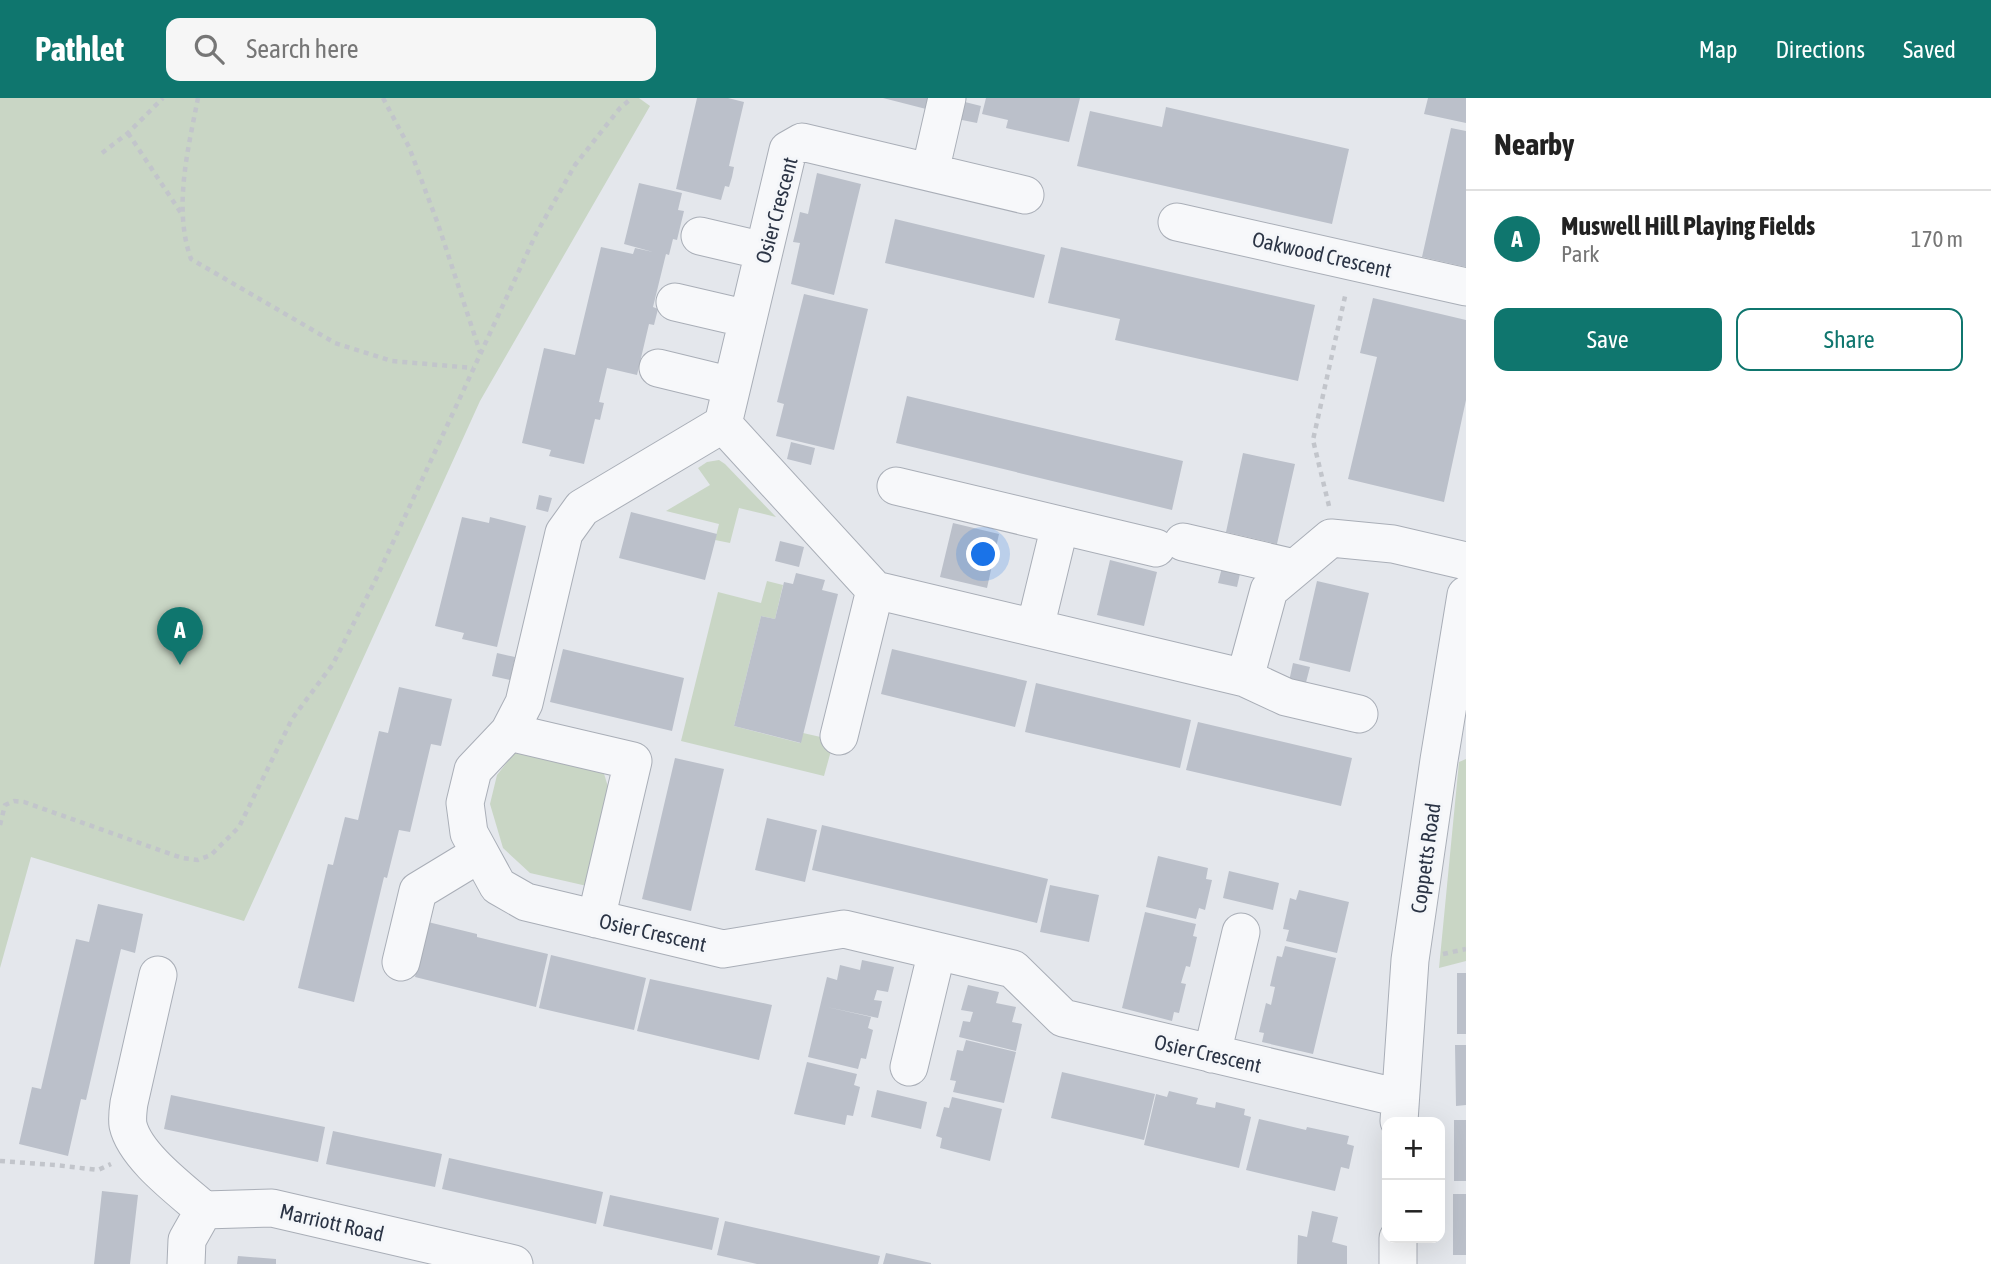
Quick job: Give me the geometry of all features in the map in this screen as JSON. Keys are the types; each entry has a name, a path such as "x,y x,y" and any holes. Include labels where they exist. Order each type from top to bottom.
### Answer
{"street":[{"path":"930,172 947,98"},
{"name":"Osier Crescent","path":"1025,195 802,142 788,150 723,424 582,508 564,533 523,703 509,732 473,770 465,803 469,834 498,886 526,902 723,949 844,929 1013,969 1063,1018 1212,1054 1399,1110"},
{"name":"Oakwood Crescent","path":"1177,222 1466,287"},
{"path":"700,236 764,251"},
{"path":"676,302 748,319"},
{"path":"658,368 732,386"},
{"path":"723,424 876,590 1245,678 1286,697 1359,714"},
{"path":"896,486 1060,525 1294,568"},
{"path":"1035,628 1060,525"},
{"path":"1245,678 1269,590 1331,538 1393,544 1466,561"},
{"path":"839,736 876,590"},
{"name":"Coppetts Road","path":"1399,1110 1410,960 1441,744 1466,595"},
{"path":"509,732 633,761 596,919"},
{"path":"401,962 418,891 479,854"},
{"path":"1212,1054 1241,932"},
{"path":"909,1067 937,951"},
{"path":"158,975 129,1103 128,1124 135,1144 204,1210 187,1240 186,1264"},
{"name":"Marriott Road","path":"204,1210 272,1208 514,1264"},
{"path":"1398,1243 1398,1264"}],"path":[{"path":"102,153 128,133 163,98"},
{"path":"198,98 187,153 184,194 185,240 191,258 335,343 393,361 473,368"},
{"path":"383,98 409,147 480,352"},
{"path":"0,825 5,805 14,801 24,802 182,859 198,860 211,855 239,827 292,719 333,664 430,464 536,234 575,165 620,107 632,98"},
{"path":"128,133 185,219"},
{"path":"1324,484 1313,440 1337,331"},
{"path":"0,1161 99,1170 112,1164 160,1170"}],"green space":[{"path":"0,98 639,98 650,106 480,401 244,921 31,857 0,968"},
{"path":"719,460 776,517 739,508 730,543 715,540 719,524 666,511 710,485 698,468 707,462"},
{"path":"767,581 783,585 775,619 761,616 734,726 800,743 803,733 834,740 824,776 681,741 718,592 761,603"},
{"path":"519,747 602,767 609,790 587,886 530,873 503,848 490,804 497,775"},
{"path":"1466,759 1466,961 1439,968 1459,762"}],"building":[{"path":"697,98 728,98 744,102 729,166 734,167 732,177 729,187 725,186 721,200 676,189"},
{"path":"883,98 932,98 930,110"},
{"path":"986,98 1080,98 1069,142 1006,128 1008,120 982,114"},
{"path":"1428,98 1466,98 1466,123 1424,114"},
{"path":"961,101 981,106 977,123 957,119"},
{"path":"1166,107 1349,149 1332,224 1077,166 1090,111 1162,127"},
{"path":"1451,128 1466,131 1466,267 1422,257"},
{"path":"817,173 861,184 834,295 791,284 800,243 793,242 800,212 808,214"},
{"path":"639,183 682,193 678,210 684,211 677,240 673,239 669,255 666,254 653,307 658,309 654,325 649,324 637,375 607,368 599,402 604,403 600,420 595,419 584,464 549,456 551,450 522,443 544,348 575,355 601,247 633,254 635,248 653,252 624,244"},
{"path":"895,219 1045,255 1034,298 885,263"},
{"path":"1061,247 1315,305 1298,381 1115,340 1120,319 1048,303"},
{"path":"804,294 868,309 834,450 776,436 784,404 777,402"},
{"path":"1373,298 1466,320 1466,400 1444,502 1348,479 1377,357 1360,353"},
{"path":"907,396 1183,461 1172,510 896,443"},
{"path":"791,442 815,448 811,465 787,459"},
{"path":"1243,453 1295,464 1277,544 1226,532"},
{"path":"539,495 552,498 548,512 536,509"},
{"path":"631,512 717,534 705,580 619,558"},
{"path":"462,517 489,523 490,517 526,526 497,647 462,639 464,633 435,626"},
{"path":"953,523 999,534 987,588 940,577"},
{"path":"780,541 804,547 799,567 775,561"},
{"path":"1110,560 1157,572 1144,626 1097,615"},
{"path":"1224,560 1242,565 1237,587 1218,583"},
{"path":"796,573 825,580 822,590 838,594 801,743 734,726 761,616 775,619 784,582 793,584"},
{"path":"1317,581 1369,593 1350,672 1299,660"},
{"path":"563,649 684,678 672,731 550,702"},
{"path":"892,649 1027,681 1015,727 881,694"},
{"path":"497,653 515,657 510,680 492,676"},
{"path":"1293,663 1310,667 1304,690 1288,686"},
{"path":"1036,683 1191,720 1180,768 1025,732"},
{"path":"399,687 452,699 441,746 431,744 410,832 399,830 387,878 384,877 354,1002 298,988 328,864 333,865 345,817 358,820 379,731 388,733"},
{"path":"1198,722 1352,758 1341,806 1186,770"},
{"path":"675,758 724,769 691,911 642,899"},
{"path":"767,818 817,830 805,882 755,870"},
{"path":"822,825 1048,879 1037,923 812,870"},
{"path":"1158,856 1208,868 1206,879 1212,880 1205,910 1199,908 1196,919 1146,907"},
{"path":"1229,871 1279,883 1273,910 1223,898"},
{"path":"1050,885 1099,895 1089,942 1040,932"},
{"path":"1299,890 1349,902 1337,953 1286,941 1289,930 1283,929 1290,898 1296,900"},
{"path":"98,904 143,914 135,953 121,949 86,1100 81,1099 68,1156 19,1144 32,1087 41,1089 76,939 89,942"},
{"path":"1145,912 1196,924 1193,936 1197,937 1190,967 1186,966 1181,983 1186,984 1179,1013 1174,1012 1172,1021 1122,1008"},
{"path":"428,922 548,954 536,1007 415,977"},
{"path":"1285,946 1336,958 1313,1054 1262,1042 1264,1033 1259,1032 1266,1003 1271,1005 1275,987 1270,986 1277,956 1282,957"},
{"path":"551,955 646,978 634,1030 539,1008"},
{"path":"862,960 894,967 888,992 877,990 874,1000 882,1001 878,1018 827,1007 871,1017 868,1028 873,1030 866,1059 861,1058 858,1069 808,1057 827,977 837,980 840,965 860,970"},
{"path":"1457,973 1466,973 1466,1034 1457,1034"},
{"path":"650,979 772,1005 759,1060 637,1031"},
{"path":"968,985 999,992 996,1003 1016,1007 1012,1022 1022,1024 1016,1051 959,1037 963,1021 970,1022 973,1012 961,1010"},
{"path":"966,1040 1016,1052 1004,1103 953,1092 956,1081 950,1080 957,1050 963,1051"},
{"path":"1455,1045 1466,1045 1466,1105 1456,1106"},
{"path":"807,1062 857,1074 854,1085 860,1087 853,1116 847,1115 845,1125 794,1114"},
{"path":"1062,1072 1155,1094 1144,1140 1051,1118"},
{"path":"877,1090 927,1102 921,1129 871,1117"},
{"path":"1169,1091 1198,1098 1196,1104 1215,1108 1216,1102 1245,1109 1244,1115 1251,1117 1239,1168 1144,1145 1156,1094 1167,1097"},
{"path":"171,1095 325,1127 318,1162 164,1129"},
{"path":"952,1097 1002,1109 990,1161 940,1148 942,1138 936,1136 944,1107 949,1108"},
{"path":"1259,1119 1349,1136 1347,1144 1354,1146 1349,1169 1341,1167 1335,1191 1246,1170"},
{"path":"1454,1120 1466,1120 1466,1181 1454,1181"},
{"path":"333,1131 442,1154 435,1187 326,1164"},
{"path":"449,1158 603,1192 596,1224 442,1189"},
{"path":"102,1191 138,1195 130,1264 94,1264"},
{"path":"1453,1194 1466,1194 1466,1255 1453,1255"},
{"path":"610,1195 719,1218 712,1250 603,1226"},
{"path":"1312,1211 1338,1217 1332,1242 1347,1246 1347,1264 1297,1264 1298,1235 1307,1237"},
{"path":"725,1221 880,1256 878,1264 757,1264 717,1255"},
{"path":"886,1253 931,1263 931,1264 883,1264"},
{"path":"238,1256 276,1259 276,1264 237,1264"}],"place":[{"name":"Muswell Hill Playing Fields","path":"180,665"}]}
